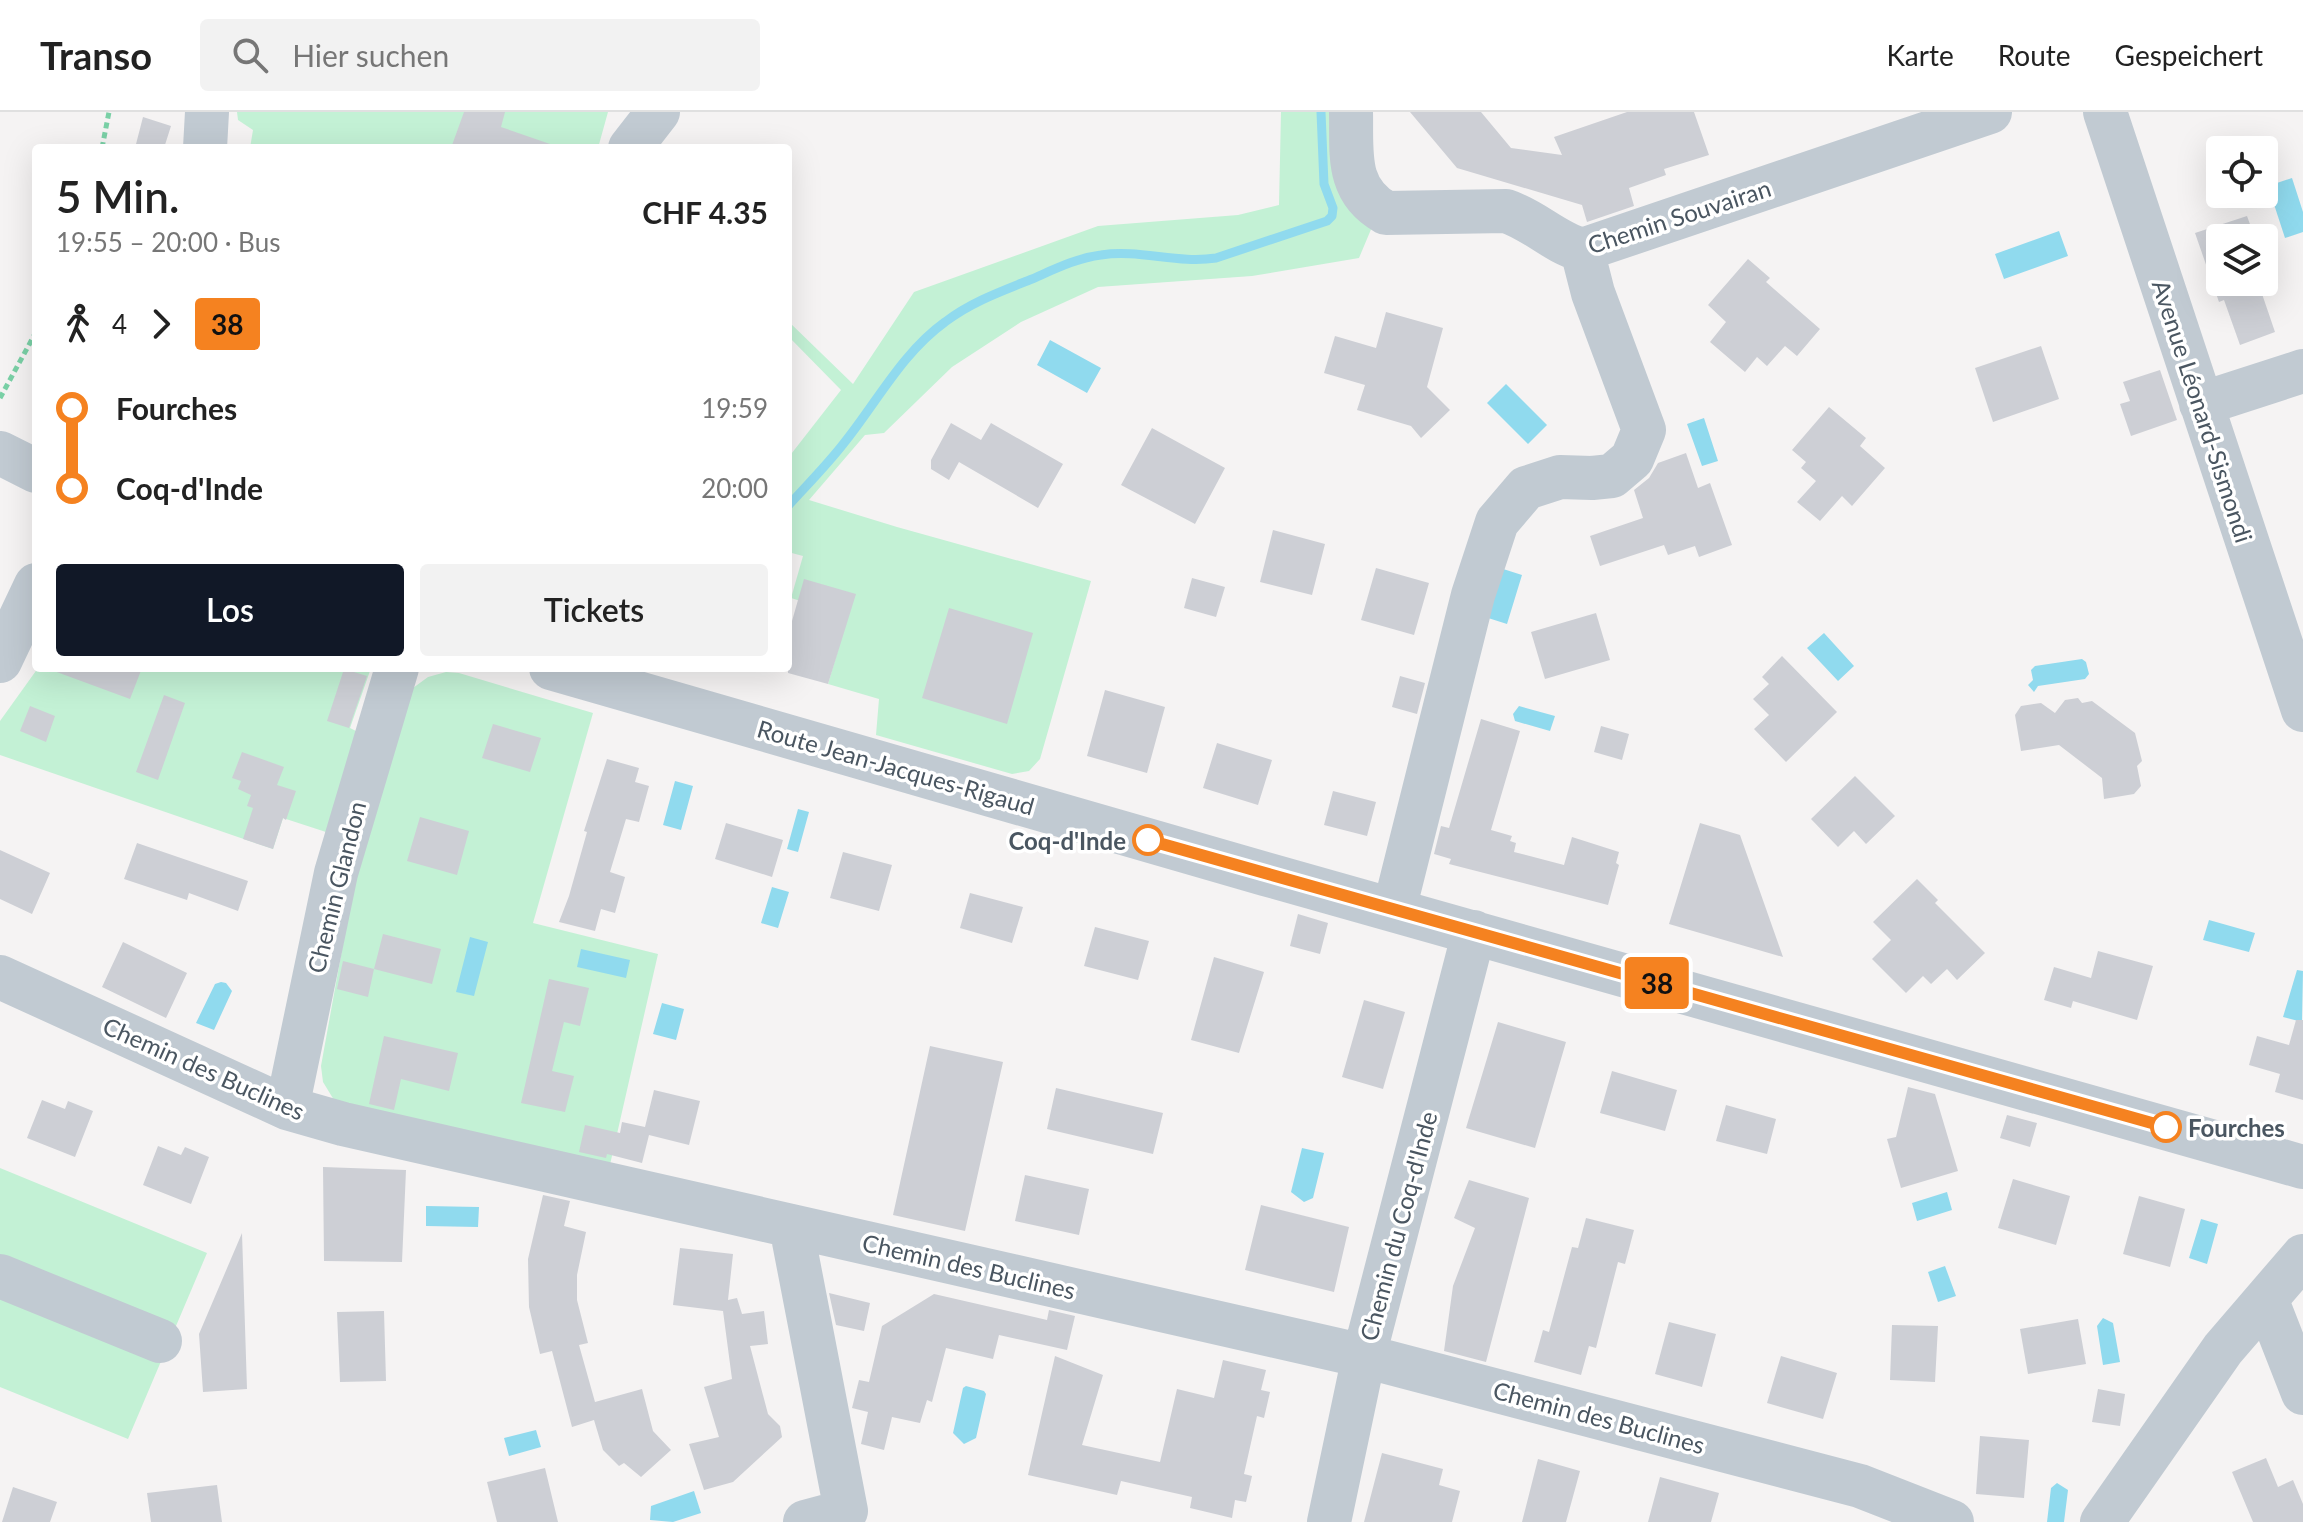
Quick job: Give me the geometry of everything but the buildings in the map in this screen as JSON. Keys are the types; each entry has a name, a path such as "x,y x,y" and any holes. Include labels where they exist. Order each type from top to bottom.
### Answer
{"street":[{"path":"205,144 207,112"},
{"path":"633,144 658,112"},
{"name":"Chemin Souvairan","path":"1351,112 1352,173 1375,207 1386,213 1506,211 1520,216 1566,245 1582,250 1990,112"},
{"name":"Avenue Léonard-Sismondi","path":"2105,112 2303,710"},
{"path":"1394,910 1473,595 1497,522 1526,488 1560,477 1612,476 1632,459 1644,430 1593,293 1582,250"},
{"path":"2201,404 2303,371"},
{"path":"0,453 32,469"},
{"path":"0,661 32,593"},
{"name":"Chemin Glandon","path":"287,1108 336,873 396,672"},
{"name":"Route Jean-Jacques-Rigaud","path":"565,672 2303,1167"},
{"name":"Chemin du Coq-d'Inde","path":"1329,1522 1364,1356 1474,932"},
{"name":"Chemin des Buclines","path":"0,977 287,1108 343,1124 1418,1369 1860,1486 1952,1522"},
{"path":"791,1226 846,1511 805,1522"},
{"path":"2102,1522 2223,1349 2303,1256"},
{"path":"0,1276 160,1341"},
{"path":"2267,1301 2303,1393"}],"path":[{"path":"103,144 109,112"},
{"path":"0,398 32,339"}],"green space":[{"path":"237,112 608,112 599,144 251,144 253,130 238,120"},
{"path":"1281,112 1341,112 1372,227 1359,258 1252,276 1098,287 1021,322 952,367 884,433 865,435 809,500 1091,581 1040,759 1029,771 1012,774 876,735 879,699 828,684 848,616 792,598 803,556 792,553 792,453 841,390 792,340 792,325 853,384 914,292 1098,226 1238,215 1279,205"},
{"path":"35,672 370,672 350,728 358,732 329,833 283,818 273,849 0,755 0,721"},
{"path":"446,672 459,673 593,713 533,923 658,954 609,1169 334,1100 323,1082 321,1066 355,878 413,688 428,677"},
{"path":"0,1168 207,1253 128,1439 0,1387"}],"water":[{"path":"2292,178 2303,212 2303,232 2285,238 2275,208 2278,208 2278,183"},
{"path":"2059,231 2068,256 2004,279 1995,254"},
{"path":"1050,340 1101,368 1087,393 1037,365"},
{"path":"1506,384 1547,425 1528,444 1487,403"},
{"path":"1704,418 1718,461 1702,466 1687,424"},
{"path":"1500,568 1522,575 1507,624 1485,617"},
{"path":"1824,633 1854,666 1838,681 1807,648"},
{"path":"2082,659 2089,674 2085,679 2038,686 2034,692 2028,685 2033,680 2031,670 2035,666"},
{"path":"1519,706 1555,716 1550,731 1515,721 1513,714"},
{"path":"675,781 693,786 681,830 663,825"},
{"path":"798,809 809,812 798,852 787,849"},
{"path":"772,887 789,892 778,928 761,923"},
{"path":"2209,920 2255,933 2249,952 2203,940"},
{"path":"470,937 488,942 474,996 456,992"},
{"path":"581,949 630,960 626,978 577,967"},
{"path":"2297,970 2303,971 2302,1022 2283,1017"},
{"path":"221,982 232,991 214,1030 196,1023 215,984"},
{"path":"662,1003 684,1009 676,1040 653,1034"},
{"path":"1302,1148 1324,1153 1313,1198 1304,1202 1291,1192"},
{"path":"1947,1192 1952,1210 1917,1221 1912,1203"},
{"path":"426,1206 479,1207 478,1227 426,1226"},
{"path":"2201,1219 2218,1224 2207,1264 2189,1258"},
{"path":"1945,1266 1956,1296 1938,1302 1928,1272"},
{"path":"2103,1318 2113,1323 2120,1362 2103,1365 2097,1326"},
{"path":"966,1386 986,1394 976,1438 964,1444 953,1433"},
{"path":"536,1430 541,1447 509,1456 504,1438"},
{"path":"2057,1483 2068,1490 2064,1522 2047,1522 2051,1488"},
{"path":"694,1491 701,1513 673,1522 650,1520 651,1506"}],"waterway":[{"path":"792,502 837,451 916,348 945,322 976,303 1092,256 1130,254 1216,258 1327,221 1332,216 1333,208 1324,184 1321,112"}],"bus line":[{"name":"38","path":"1148,840 2166,1127"}],"place":[{"name":"Coq-d'Inde","path":"1148,840"},
{"name":"Fourches","path":"2166,1127"}]}
